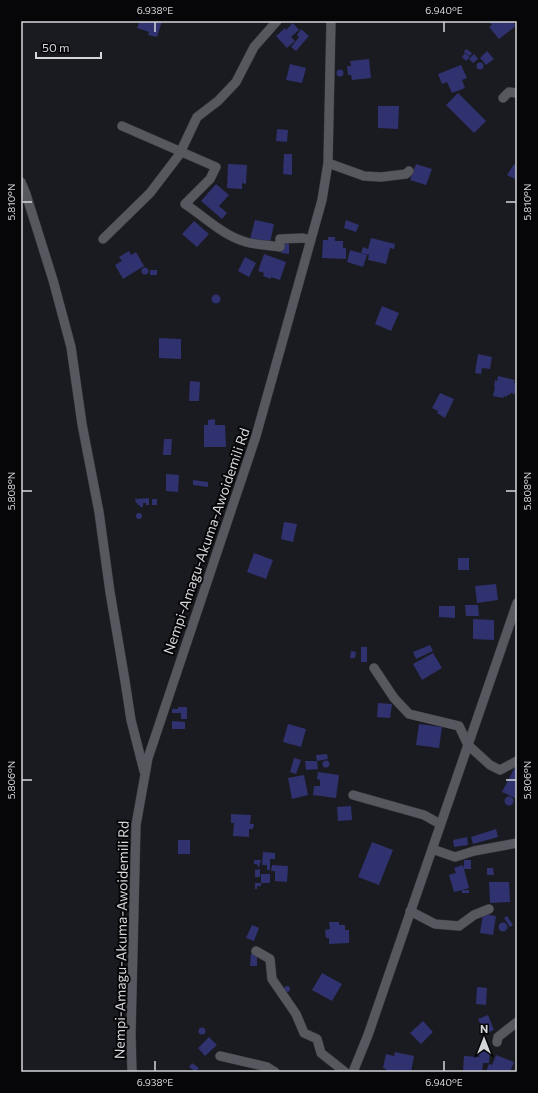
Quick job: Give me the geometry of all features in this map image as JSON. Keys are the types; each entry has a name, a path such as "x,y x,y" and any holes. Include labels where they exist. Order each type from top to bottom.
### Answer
{"street":[{"path":"103,239 150,193 181,152 197,117 218,101 236,82 254,47 277,21"},
{"name":"Nempi-Amagu-Akuma-Awoidemili Rd","path":"132,1072 131,1034 136,825 148,758 256,436 322,200 328,163 331,21"},
{"path":"503,98 509,92 517,93"},
{"path":"122,126 216,167 210,179 185,204 200,213 222,232 246,242 280,247 280,239 303,238 311,240"},
{"path":"328,163 364,176 380,177 406,174 410,171"},
{"path":"21,182 53,280 71,347 82,424 99,512 110,592 126,681 131,720 145,775"},
{"path":"353,1072 368,1035 517,603"},
{"path":"374,668 394,698 409,714 459,726 468,745 490,765 500,770 517,761"},
{"path":"353,795 424,815 440,824"},
{"path":"432,849 455,857 474,851 517,843"},
{"path":"410,911 435,924 459,926 474,916 489,909"},
{"path":"256,951 270,959 272,979 296,1014 304,1033 317,1039 321,1053 345,1072"},
{"path":"497,1042 498,1037 517,1022"},
{"path":"220,1056 268,1067 274,1072"}],"building":[{"path":"140,21 162,21 157,37 148,35 149,32 137,28"},
{"path":"489,21 512,21 516,26 499,39 489,27 492,25"},
{"path":"293,23 299,30 291,37 295,41 287,48 276,36 285,28 286,30"},
{"path":"301,29 309,36 296,51 291,47 299,37 297,35"},
{"path":"466,49 472,53 470,56 464,52"},
{"path":"487,51 494,59 486,65 480,58"},
{"path":"465,53 470,57 466,61 462,57"},
{"path":"474,54 478,59 473,63 469,59"},
{"path":"369,59 371,78 352,80 351,75 348,75 347,66 351,66 350,61"},
{"path":"480,62 483,63 483,69 480,70 477,69 476,66 477,63"},
{"path":"290,64 306,68 302,83 286,80"},
{"path":"461,65 467,78 462,80 465,88 452,93 447,82 442,84 438,74"},
{"path":"340,70 343,73 340,76 337,73"},
{"path":"458,93 486,121 474,133 446,105"},
{"path":"378,106 399,106 398,129 378,128"},
{"path":"277,129 288,130 287,142 276,141"},
{"path":"284,154 292,154 292,175 283,174"},
{"path":"228,164 247,165 246,184 242,183 242,189 227,188"},
{"path":"416,164 432,169 426,185 410,180"},
{"path":"514,164 517,166 517,180 507,175"},
{"path":"216,184 229,195 219,206 227,213 222,219 201,201"},
{"path":"255,220 274,224 270,243 250,239"},
{"path":"346,220 359,225 356,232 344,228"},
{"path":"194,221 209,234 197,247 182,234"},
{"path":"328,237 335,237 335,241 343,241 343,248 346,248 346,259 322,258 323,240 328,240"},
{"path":"371,238 395,244 394,249 390,248 386,264 368,260 369,255 361,253 363,247 368,249"},
{"path":"282,243 289,244 289,254 281,253"},
{"path":"350,250 367,255 363,267 347,262"},
{"path":"129,251 131,255 136,252 144,266 123,279 115,265 122,261 119,257"},
{"path":"264,254 286,262 280,280 263,276 264,273 258,271"},
{"path":"245,257 256,263 249,277 238,271"},
{"path":"145,268 148,271 145,274 142,271"},
{"path":"150,270 157,270 157,275 150,275"},
{"path":"216,294 221,299 216,304 211,299"},
{"path":"382,306 399,313 391,331 375,324"},
{"path":"159,338 181,339 181,359 159,358"},
{"path":"478,354 492,357 490,369 482,368 481,374 475,373"},
{"path":"498,376 515,380 514,383 516,383 515,386 517,387 515,394 510,393 510,395 507,395 507,397 504,396 503,398 493,396 495,380 497,381"},
{"path":"190,381 200,382 199,401 189,401"},
{"path":"440,393 454,399 445,418 437,413 438,411 432,408"},
{"path":"215,419 215,425 225,425 226,447 204,447 204,425 208,425 208,420"},
{"path":"164,439 172,439 171,455 163,455"},
{"path":"166,474 179,475 178,492 166,491"},
{"path":"193,480 208,482 208,487 193,485"},
{"path":"149,498 149,505 143,503 143,507 140,507 140,505 136,503 135,499"},
{"path":"152,499 157,499 157,505 152,505"},
{"path":"139,513 142,516 139,519 136,516"},
{"path":"284,522 297,524 293,542 281,539"},
{"path":"254,553 273,560 266,579 247,572"},
{"path":"458,558 469,558 469,570 458,570"},
{"path":"496,584 498,600 477,603 475,586"},
{"path":"465,605 478,605 479,616 466,616"},
{"path":"439,606 455,606 455,618 439,617"},
{"path":"473,619 494,620 494,640 473,639"},
{"path":"430,645 433,651 416,659 413,652"},
{"path":"361,647 367,647 367,662 361,662"},
{"path":"351,651 356,652 355,658 350,658"},
{"path":"433,653 442,668 422,680 413,664"},
{"path":"378,703 392,704 390,718 377,717"},
{"path":"178,707 187,707 187,719 181,719 181,713 172,713 172,709 178,709"},
{"path":"172,721 185,722 185,729 172,729"},
{"path":"288,724 306,729 301,747 283,742"},
{"path":"419,724 442,727 439,748 416,745"},
{"path":"327,754 328,759 317,761 316,755"},
{"path":"294,758 301,760 296,774 290,772"},
{"path":"305,761 317,761 318,769 306,770"},
{"path":"326,761 329,764 326,767 323,764"},
{"path":"517,763 517,799 502,792"},
{"path":"318,772 339,775 336,798 313,795 314,786 320,786 320,780 317,779"},
{"path":"304,775 308,795 292,799 288,778"},
{"path":"507,797 511,797 513,801 511,805 507,805 505,803 505,799"},
{"path":"351,806 352,820 338,821 337,807"},
{"path":"231,814 251,815 250,824 254,824 253,829 249,829 249,837 233,836 234,823 231,823"},
{"path":"496,829 498,837 473,844 471,837"},
{"path":"467,837 468,845 454,847 453,840"},
{"path":"178,840 190,840 190,854 178,854"},
{"path":"372,842 393,850 379,885 358,877"},
{"path":"263,852 275,853 275,859 270,859 270,870 267,870 267,865 262,865"},
{"path":"254,860 261,860 259,867 257,864 254,864"},
{"path":"464,860 471,860 471,869 464,869 469,888 454,892 449,875 456,873 454,868 463,865 464,868"},
{"path":"272,865 288,866 287,882 275,881 275,871 271,871"},
{"path":"487,868 493,868 494,875 487,875"},
{"path":"260,869 260,877 255,877 255,870"},
{"path":"261,874 270,874 270,883 261,883"},
{"path":"489,882 509,882 510,902 490,903"},
{"path":"255,883 261,883 261,886 257,886 257,889 255,889"},
{"path":"462,890 469,890 469,893 462,893"},
{"path":"483,914 496,916 493,935 480,933"},
{"path":"507,916 513,925 510,927 504,918"},
{"path":"329,922 339,922 339,925 345,925 345,930 349,930 349,943 329,944 329,938 326,938 325,930 330,929"},
{"path":"501,923 505,923 507,927 505,931 501,931 499,929 499,925"},
{"path":"252,925 259,928 254,941 246,938"},
{"path":"251,953 257,953 257,966 250,966"},
{"path":"322,973 342,984 332,1001 312,990"},
{"path":"287,986 290,989 287,992 284,989"},
{"path":"477,987 487,988 486,1005 476,1004"},
{"path":"488,1015 494,1030 485,1034 478,1019"},
{"path":"423,1021 433,1032 421,1044 410,1033"},
{"path":"202,1027 205,1028 205,1034 202,1035 199,1034 198,1031 199,1028"},
{"path":"209,1037 217,1045 205,1056 198,1048"},
{"path":"479,1051 490,1052 489,1063 483,1063 482,1072 463,1072 464,1056 479,1057"},
{"path":"395,1052 414,1056 411,1072 386,1072 386,1069 383,1068 386,1054 394,1056"},
{"path":"496,1055 514,1062 510,1072 486,1072 489,1064 492,1065"},
{"path":"192,1063 199,1068 196,1072 189,1067"}]}
